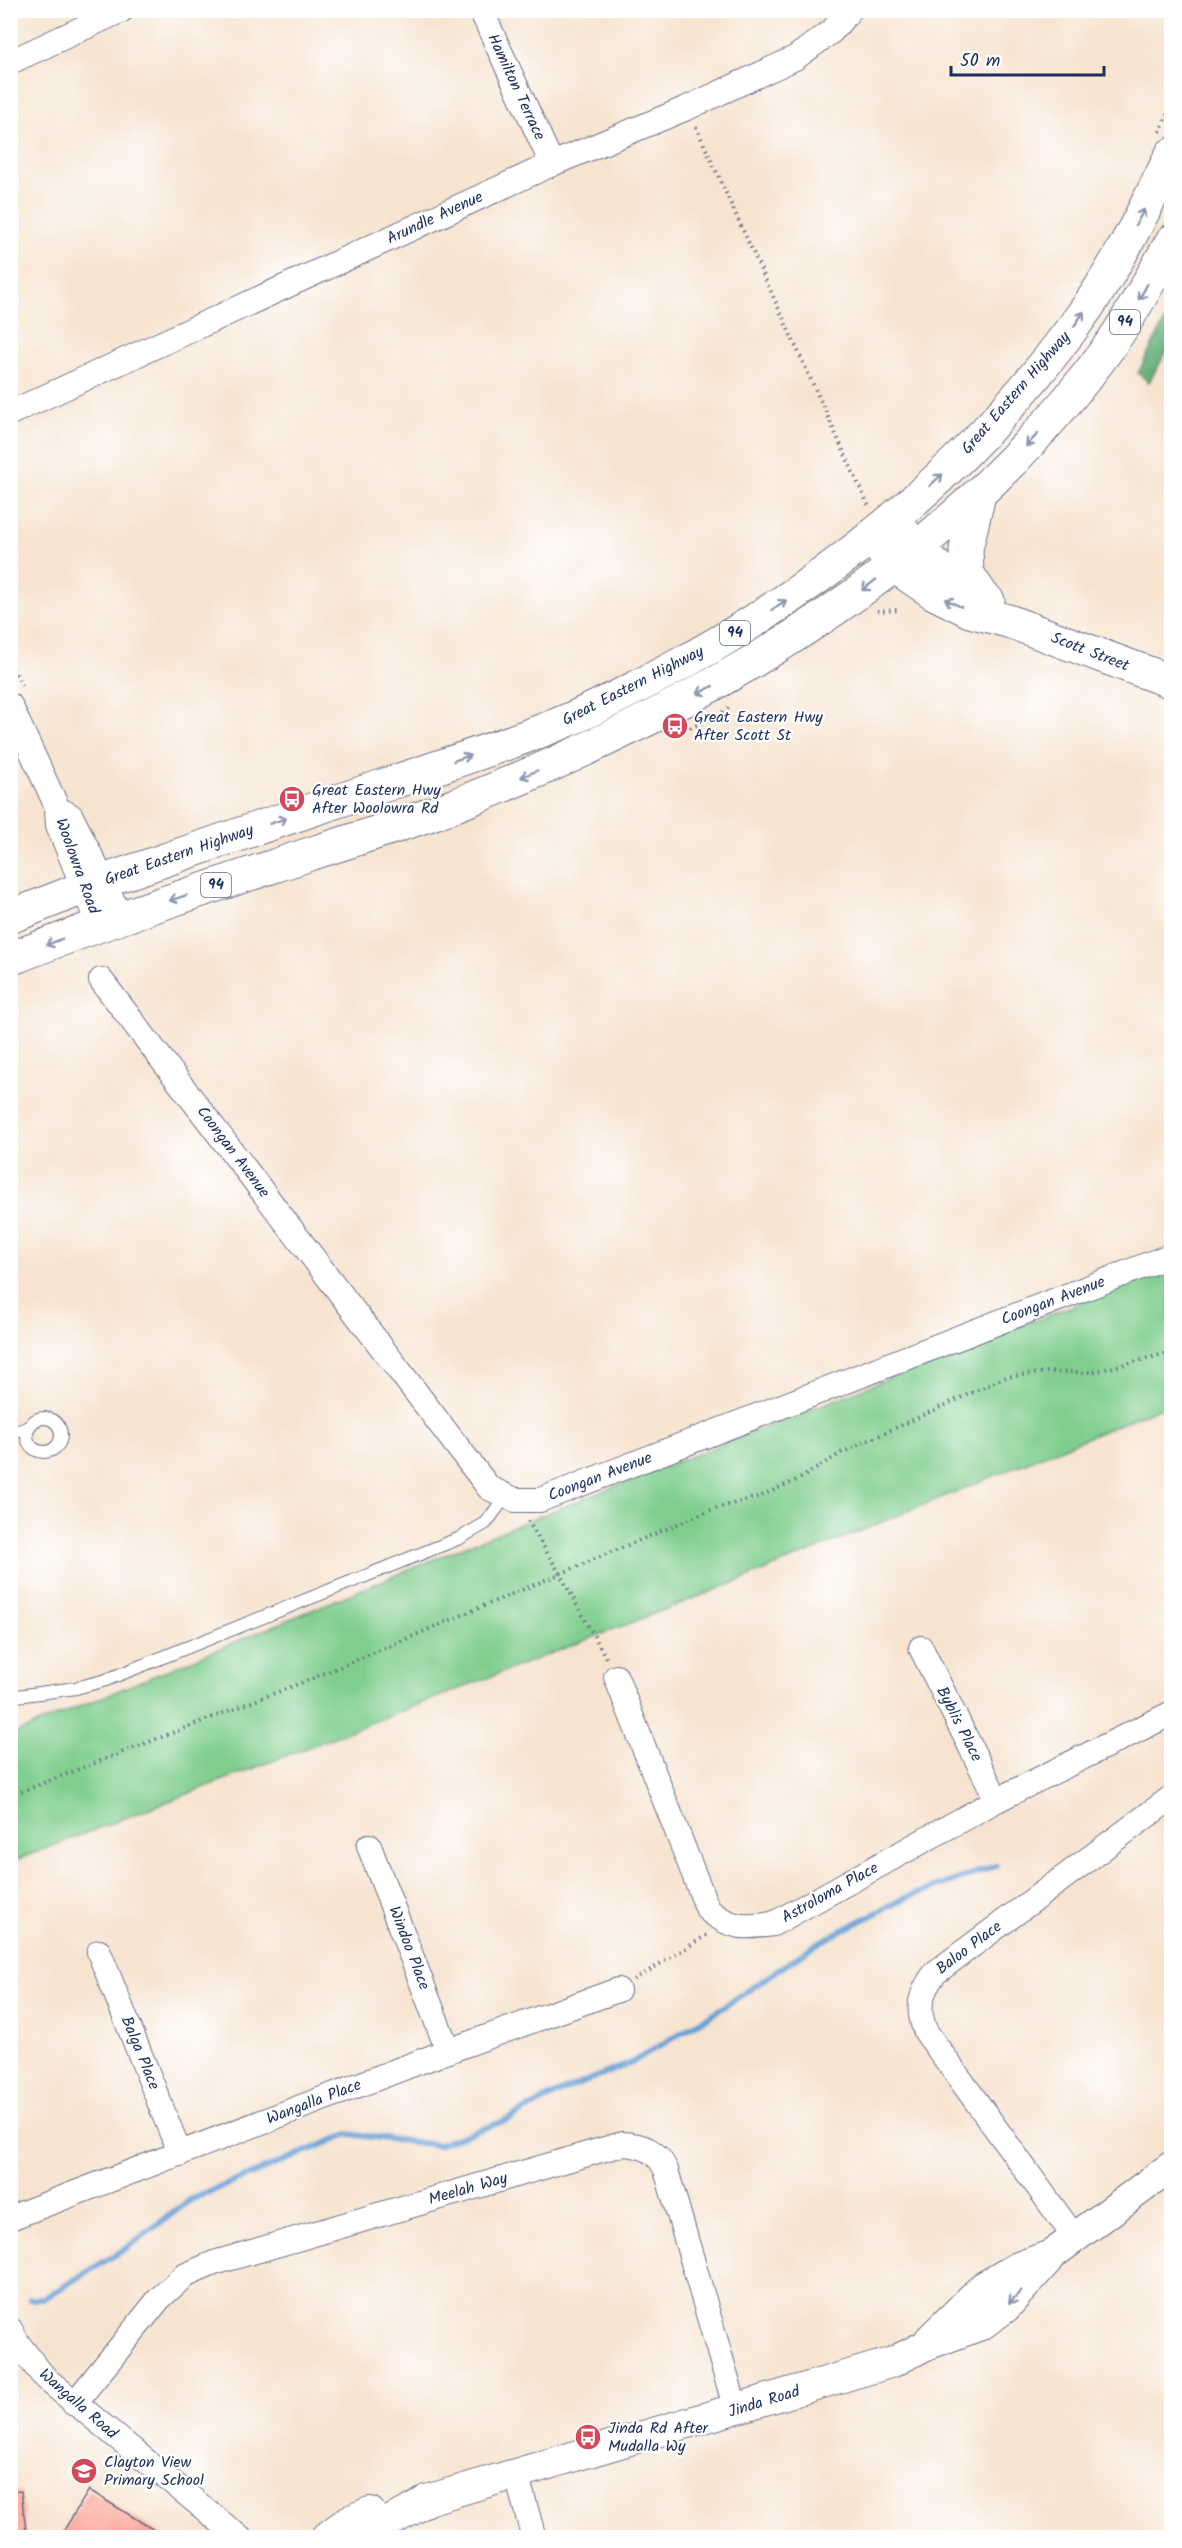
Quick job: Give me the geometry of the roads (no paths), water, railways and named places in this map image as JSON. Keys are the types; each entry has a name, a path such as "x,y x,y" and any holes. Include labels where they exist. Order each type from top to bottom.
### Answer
{"main road":[{"name":"Great Eastern Highway","path":"10,916 93,884 561,723 665,672 758,619 817,579 878,521 967,450 1043,367 1070,332 1112,268 1165,144"},
{"name":"Great Eastern Highway","path":"10,959 110,921 462,803 606,740 754,663 846,603 906,557 979,495 1033,440 1111,343 1172,241"},
{"path":"979,495 966,549 967,573 981,594"},
{"name":"Scott Street","path":"878,521 934,593 969,611 1008,621 1172,682"},
{"name":"Scott Street","path":"906,557 939,568 981,594 1008,621"}],"street":[{"path":"10,62 91,17 122,10"},
{"name":"Hamilton Terrace","path":"481,10 552,164"},
{"name":"Arundle Avenue","path":"10,413 552,164 687,108 795,58 832,31 850,10"},
{"name":"Woolowra Road","path":"18,699 57,807 58,825 93,884 110,921"},
{"name":"Coongan Avenue","path":"101,980 489,1488 511,1498 540,1500 1172,1255"},
{"name":"Byblis Place","path":"921,1648 997,1800"},
{"name":"Astroloma Place","path":"616,1677 708,1910 725,1923 745,1928 773,1924 997,1800 1172,1713"},
{"name":"Baloo Place","path":"1064,2246 926,2032 920,2018 920,2001 925,1985 936,1973 1172,1797"},
{"name":"Windoo Place","path":"369,1845 448,2051"},
{"name":"Balga Place","path":"99,1952 180,2154"},
{"name":"Wangalla Place","path":"10,2218 448,2051 618,1990"},
{"name":"Meelah Way","path":"74,2404 159,2299 184,2276 214,2263 622,2144 639,2145 653,2151 661,2159 666,2170 736,2410"},
{"name":"Jinda Road","path":"355,2538 370,2528 415,2510 428,2500 893,2362 924,2346 983,2287 1018,2267 1064,2246 1171,2169"},
{"name":"Wangalla Road","path":"10,2329 19,2345 45,2378 240,2538"},
{"path":"516,2473 534,2538"},
{"name":"Jinda Road","path":"325,2538 348,2521 406,2498 428,2500"}],"lane":[{"path":"10,1434 27,1428"},
{"path":"10,1697 76,1688 106,1680 460,1538 486,1523 511,1498"}],"waterway":[{"path":"30,2299 43,2299 128,2247 190,2200 348,2134 438,2145 504,2121 562,2091 631,2063 716,2012 818,1943 905,1898 996,1866"}],"place":[{"name":"Great Eastern Hwy After Scott St","path":"675,726"},
{"name":"Great Eastern Hwy After Woolowra Rd","path":"292,799"},
{"name":"Jinda Rd After Mudalla Wy","path":"588,2437"},
{"name":"Clayton View Primary School","path":"84,2471"}]}
